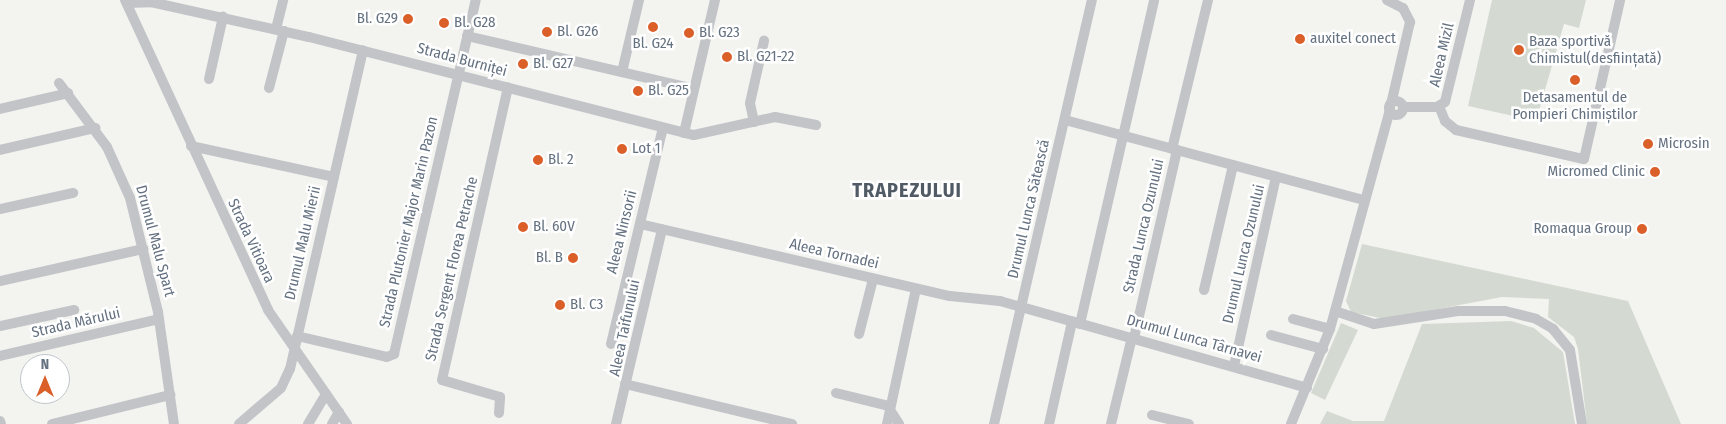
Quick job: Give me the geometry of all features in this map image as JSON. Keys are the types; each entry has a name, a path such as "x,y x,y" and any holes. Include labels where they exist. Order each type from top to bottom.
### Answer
{"street":[{"path":"196,11 199,0"},
{"path":"269,88 280,30 283,0"},
{"name":"Strada Plutonier Major Marin Pazon","path":"298,336 387,357 394,354 476,0"},
{"path":"622,72 639,0"},
{"path":"684,133 714,0"},
{"name":"Drumul Lunca Sătească","path":"994,424 1092,0"},
{"path":"1049,424 1123,136 1154,0"},
{"name":"Strada Lunca Ozunului","path":"1111,424 1133,337 1208,0"},
{"path":"1291,424 1330,329 1364,200 1380,146 1395,108 1410,22 1404,8 1387,0"},
{"name":"Aleea Mizil","path":"1395,108 1439,106 1448,97 1470,0"},
{"path":"1439,106 1445,121 1456,130 1584,159 1620,0"},
{"name":"Strada Burniței","path":"126,2 144,1 280,30 684,133 708,135 779,117 816,126"},
{"name":"Strada Vitioara","path":"126,2 268,310 348,424"},
{"path":"209,80 223,17"},
{"path":"467,36 694,89"},
{"path":"754,122 750,103 764,41"},
{"name":"Drumul Malu Mierii","path":"239,424 280,388 295,349 364,50"},
{"name":"Drumul Malu Spart","path":"59,84 95,128 125,186 143,249 159,319 174,424"},
{"name":"Strada Sergent Florea Petrache","path":"499,413 500,397 442,380 508,87"},
{"path":"0,109 68,93"},
{"name":"Drumul Lunca Ozunului","path":"1065,120 1364,200"},
{"path":"0,150 95,128"},
{"name":"Aleea Ninsorii","path":"611,344 663,128"},
{"path":"191,146 334,177"},
{"name":"Drumul Lunca Ozunului","path":"1204,290 1233,165"},
{"name":"Drumul Lunca Ozunului","path":"1234,366 1276,177"},
{"path":"0,209 73,193"},
{"name":"Aleea Tornadei","path":"640,224 916,289 1022,307"},
{"name":"Aleea Taifunului","path":"662,230 626,384 792,424"},
{"path":"0,282 143,249"},
{"path":"860,334 873,279"},
{"path":"886,424 916,289"},
{"name":"Drumul Lunca Târnavei","path":"1022,307 1307,388"},
{"path":"0,326 74,310"},
{"path":"1335,311 1374,324 1458,311 1505,312 1536,319 1553,329 1570,350 1582,424"},
{"name":"Strada Mărului","path":"0,356 159,319"},
{"path":"1293,319 1330,329"},
{"path":"1271,335 1323,349"},
{"path":"616,424 626,384"},
{"path":"836,393 889,408 899,424"},
{"path":"308,424 326,394"},
{"path":"52,424 170,395"},
{"path":"332,424 339,412"},
{"path":"1152,416 1189,424"}],"shaded area":[{"name":"Baza sportivă Chimistul(desființată)","path":"1492,0 1586,0 1579,28 1564,24 1536,121 1468,106"},
{"path":"1362,244 1628,301 1681,424 1587,424 1578,349 1574,337 1548,317 1549,299 1502,297 1385,319 1351,312 1346,301"},
{"path":"1511,321 1534,328 1563,352 1575,424 1320,424 1327,411 1353,421 1384,421 1422,324"},
{"path":"1341,323 1358,330 1325,400 1311,393"}],"place":[{"name":"Bl. G29","path":"408,19"},
{"name":"Bl. G28","path":"444,23"},
{"name":"Bl. G24","path":"653,27"},
{"name":"Bl. G26","path":"547,32"},
{"name":"Bl. G23","path":"689,33"},
{"name":"auxitel conect","path":"1300,39"},
{"name":"Baza sportivă Chimistul(desființată)","path":"1519,50"},
{"name":"Bl. G21-22","path":"727,57"},
{"name":"Bl. G27","path":"523,64"},
{"name":"Detasamentul de Pompieri Chimiștilor","path":"1575,80"},
{"name":"Bl. G25","path":"638,91"},
{"name":"Microsin","path":"1648,144"},
{"name":"Lot 1","path":"622,149"},
{"name":"Bl. 2","path":"538,160"},
{"name":"Micromed Clinic","path":"1655,172"},
{"name":"Bl. 60V","path":"523,227"},
{"name":"Romaqua Group","path":"1642,229"},
{"name":"Bl. B","path":"573,258"},
{"name":"Bl. C3","path":"560,305"}],"district":[{"name":"TRAPEZULUI","path":"907,190"}]}
